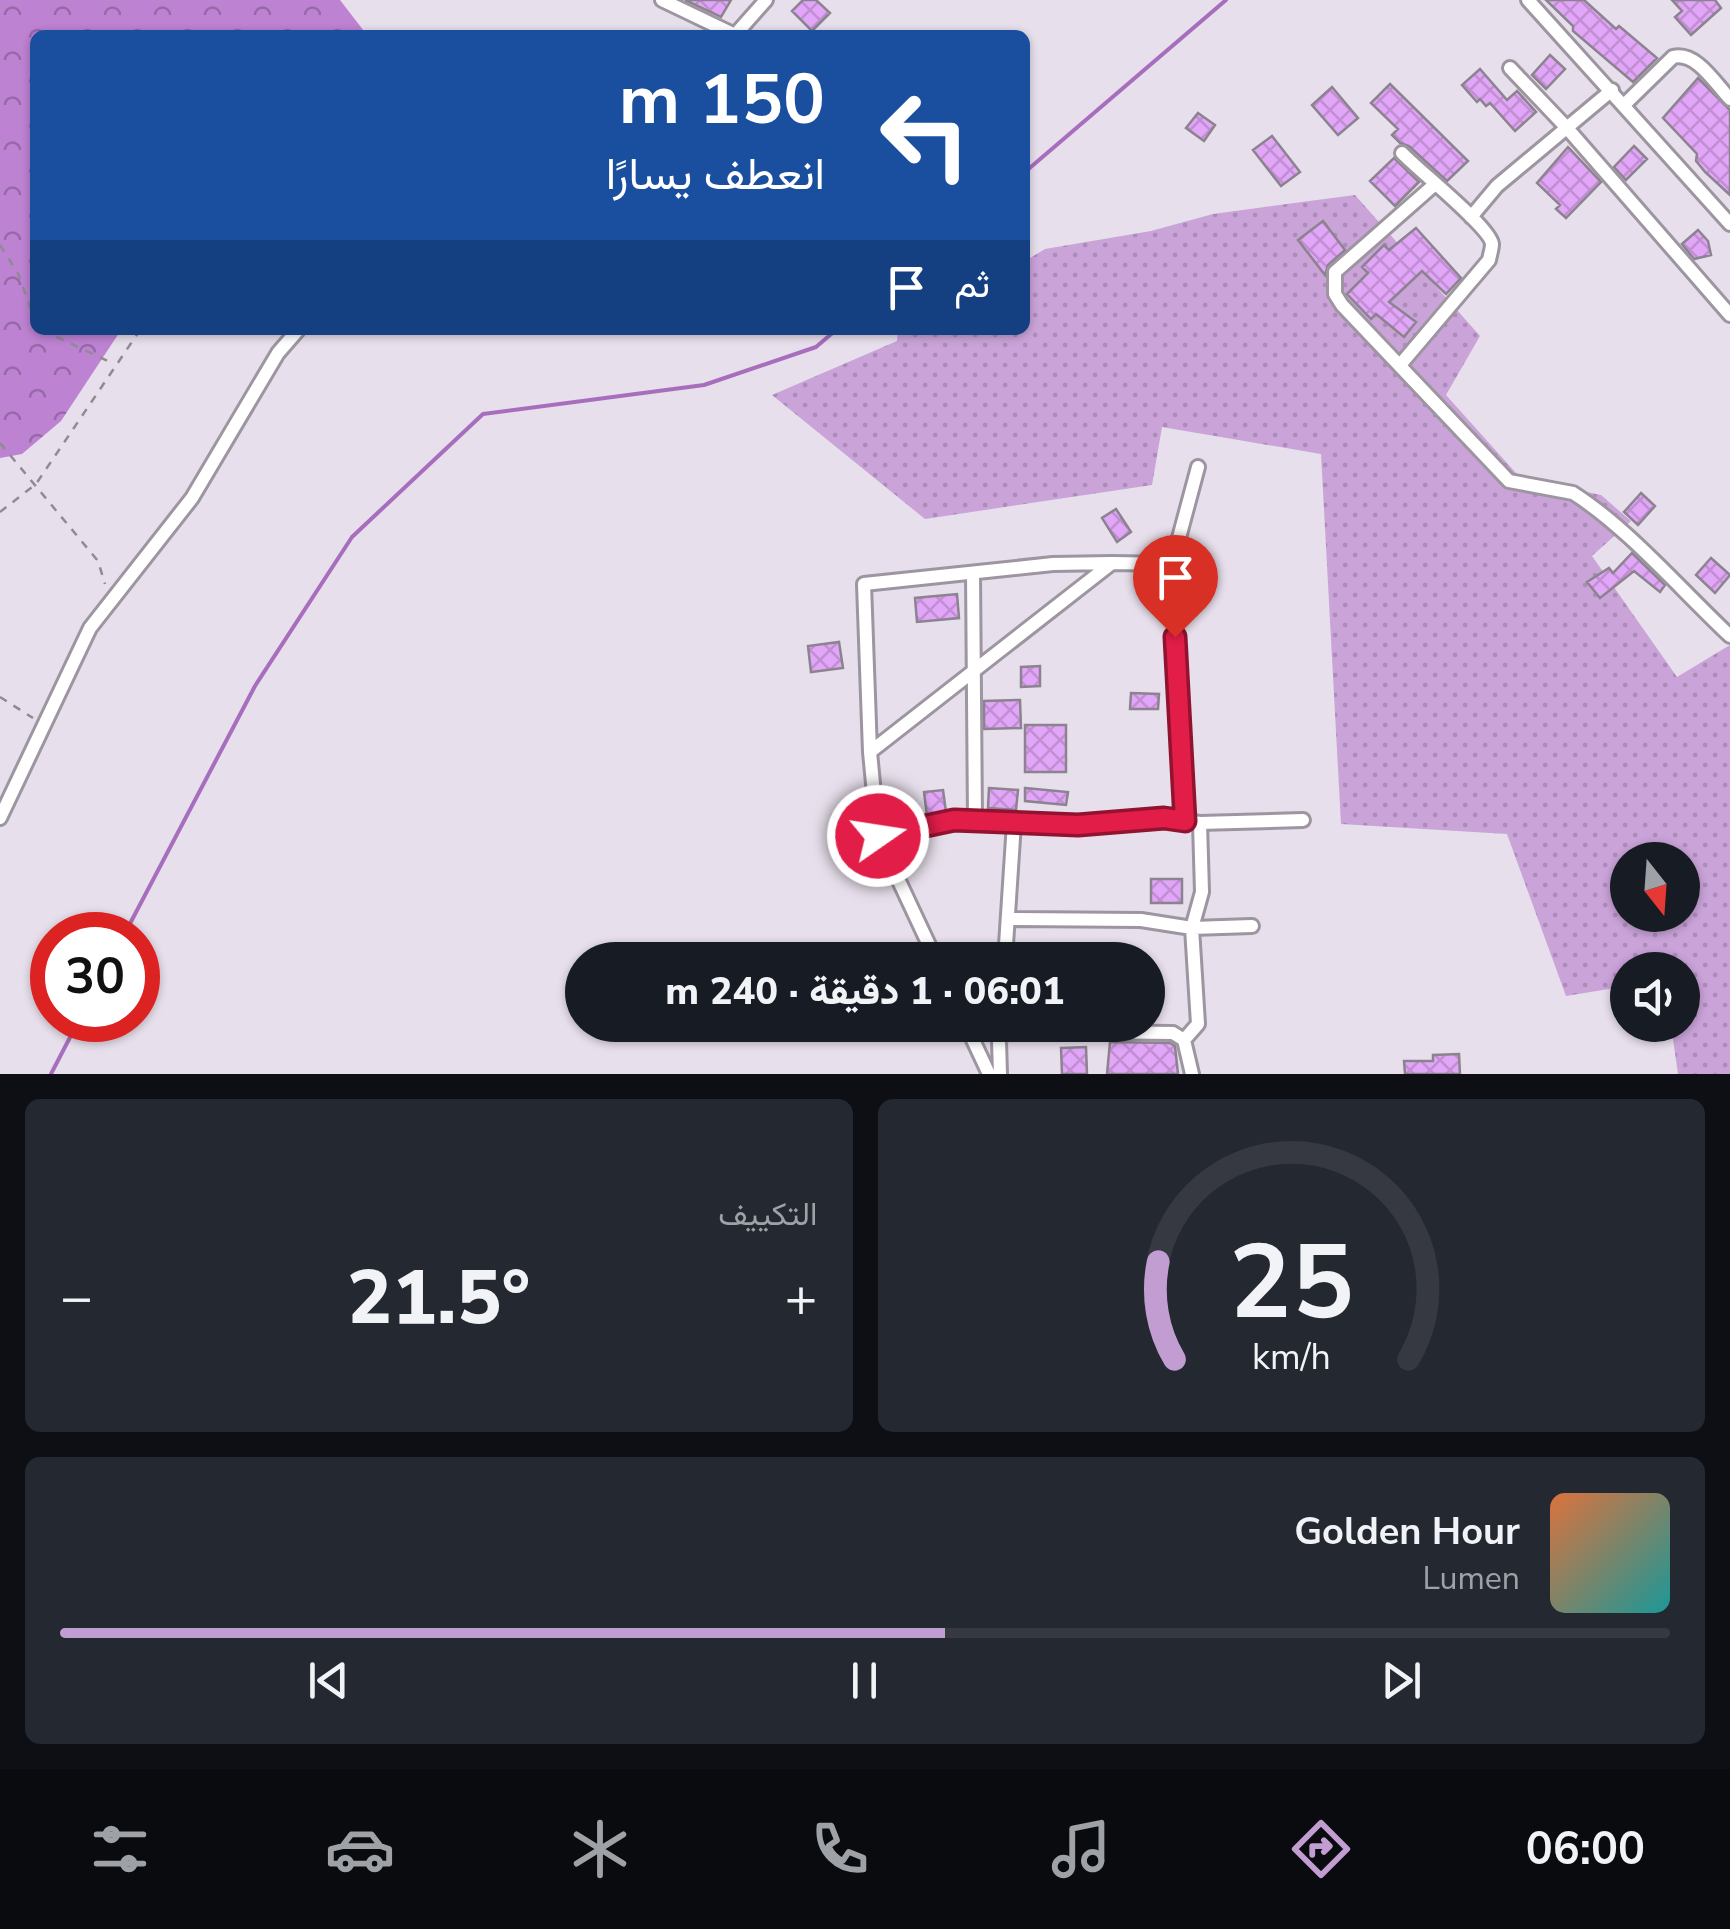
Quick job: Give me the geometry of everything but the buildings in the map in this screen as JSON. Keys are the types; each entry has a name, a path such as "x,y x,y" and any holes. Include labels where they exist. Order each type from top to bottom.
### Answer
{"street":[{"path":"662,0 725,30"},
{"path":"739,30 766,0"},
{"path":"1528,0 1730,224"},
{"path":"1625,104 1672,57 1682,55 1692,58 1730,99"},
{"path":"1510,68 1730,315"},
{"path":"1471,216 1497,186 1612,90"},
{"path":"1400,365 1489,260 1492,242 1483,227 1402,154"},
{"path":"1434,184 1334,272 1335,294 1342,305 1509,481 1582,498 1606,516 1730,636"},
{"path":"0,818 90,628 168,532 278,352 293,335"},
{"path":"1185,821 1172,564 1198,467"},
{"path":"870,752 1112,563"},
{"path":"928,942 878,836 870,752 864,584 1053,564 1172,564"},
{"path":"972,573 975,821"},
{"path":"878,836 954,820 1078,825 1164,818 1200,823 1304,820"},
{"path":"1007,942 1014,823"},
{"path":"1184,1040 1198,1024 1192,928 1202,892 1200,823"},
{"path":"1009,918 1140,920 1192,928 1252,926"},
{"path":"1165,1033 1184,1040 1192,1074"},
{"path":"974,1042 989,1074"},
{"path":"998,1042 1000,1074"}],"path":[{"path":"0,245 18,273 30,307"},
{"path":"52,335 115,365"},
{"path":"0,512 36,484 136,335"},
{"path":"0,443 98,561 111,600"},
{"path":"0,697 43,725"}],"shaded area":[{"path":"1355,195 1480,336 1446,395 1533,492 1582,491 1601,495 1631,521 1592,556 1677,677 1730,645 1730,1074 1678,1074 1673,1042 1700,1042 1700,952 1610,952 1610,989 1566,996 1507,834 1341,824 1321,454 1162,427 1152,485 925,519 772,395 897,341 898,335 1030,335 1030,258 1045,249 1151,231 1213,214"}],"green space":[{"path":"0,0 340,0 363,30 30,30 30,335 118,335 61,421 22,454 0,458"}],"waterway":[{"path":"1030,168 1226,0"},
{"path":"136,912 255,686 352,537 483,414 704,385 816,347 830,335"},
{"path":"51,1074 68,1042"}],"route":[{"path":"878,836 954,820 1078,825 1164,818 1185,821 1175,637"}]}
